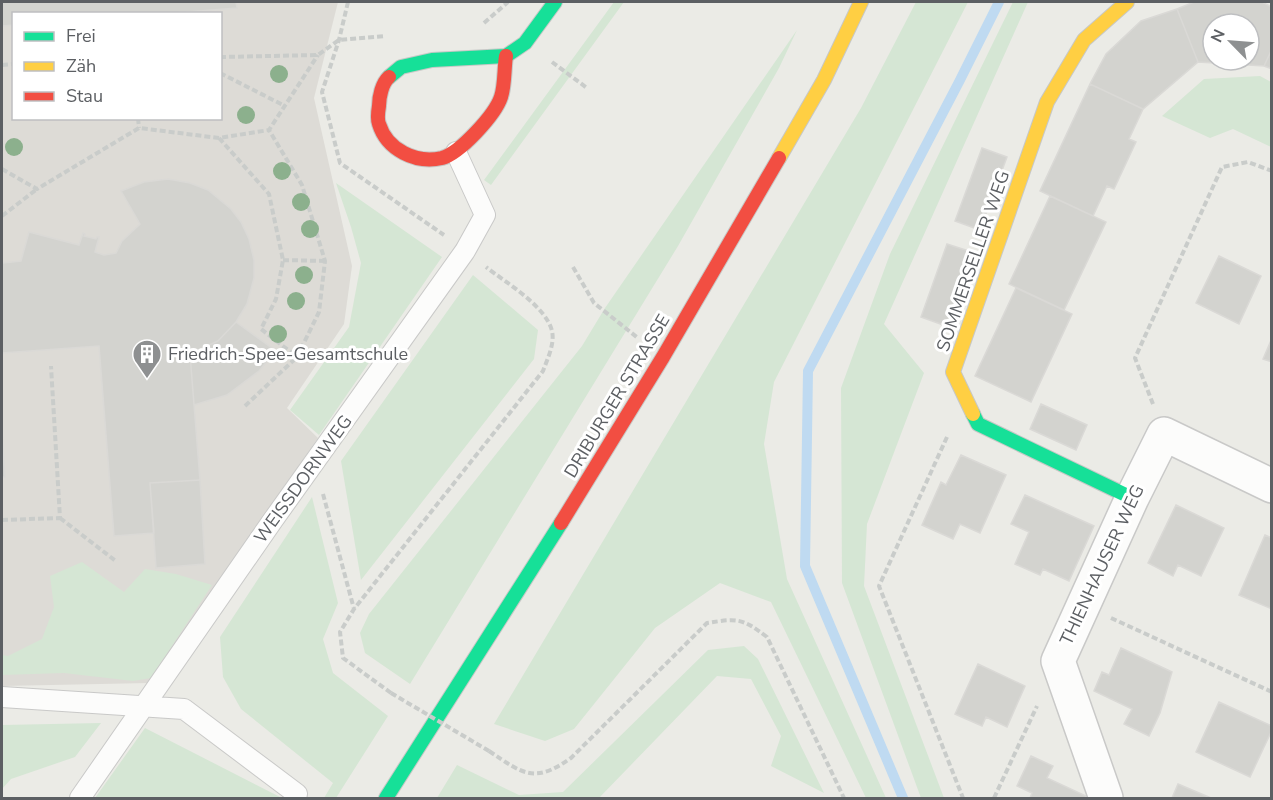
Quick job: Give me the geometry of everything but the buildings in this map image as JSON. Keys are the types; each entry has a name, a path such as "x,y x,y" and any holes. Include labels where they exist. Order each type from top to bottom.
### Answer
{"street":[{"path":"506,56 501,98 478,130 456,152 441,158 420,159 400,152 388,141 378,123 379,100 385,80 401,67 432,60 506,56 525,43 555,2"},
{"name":"DRIBURGER STRASSE","path":"386,798 663,357 825,80 861,2"},
{"name":"SOMMERSELLER WEG","path":"1127,2 1084,40 1047,102 953,372 978,424 1132,498"},
{"path":"1164,434 1272,486"},
{"name":"THIENHAUSER WEG","path":"1106,798 1058,661 1082,605 1164,434"}],"lane":[{"name":"WEISSDORNWEG","path":"80,798 273,520 465,250 485,215 456,152"},
{"path":"2,697 184,709 297,794"}],"path":[{"path":"2,216 37,189 139,128 219,138 269,130 318,55 339,40"},
{"path":"525,43 587,88"},
{"path":"222,57 318,55"},
{"path":"222,75 285,106"},
{"path":"138,120 139,128"},
{"path":"245,406 297,357 319,312 325,261 302,185 269,130"},
{"path":"219,138 268,194 283,260 276,299 261,329 297,357"},
{"path":"1164,434 1135,358 1222,167 1248,162 1272,171"},
{"path":"2,169 37,189"},
{"path":"283,260 325,261"},
{"path":"573,267 594,303 663,357"},
{"path":"51,366 60,518"},
{"path":"963,798 879,586 965,398"},
{"path":"315,464 354,609"},
{"path":"2,520 60,518 117,562"},
{"path":"1082,605 1272,692"},
{"path":"391,693 509,765 532,775 554,770 571,758 707,623 732,619 748,622 767,637 844,798"},
{"path":"994,798 1058,661"}],"shaded area":[{"path":"2,2 338,2 314,98 352,266 344,324 287,408 318,438 149,683 2,686"}],"green space":[{"path":"614,2 624,2 491,185 484,180"},
{"path":"916,2 968,2 774,382 764,444 787,579 886,798 866,798 771,602 720,583 655,628 574,729 545,741 494,724 861,108"},
{"path":"1013,2 1028,2 884,324 924,373 867,524 864,586 944,798 921,798 842,583 841,388 890,254"},
{"path":"797,30 779,68 678,246 410,684 365,653 360,633 369,614 582,346 605,308"},
{"path":"1260,76 1271,82 1271,147 1233,129 1210,138 1162,116 1204,79"},
{"path":"336,183 442,257 319,435 290,410 349,327 361,263"},
{"path":"473,275 538,330 534,359 361,580 341,461"},
{"path":"312,497 338,603 323,639 333,673 388,716 336,798 324,798 333,783 241,709 223,677 220,637"},
{"path":"82,562 124,592 145,569 176,574 212,585 151,678 133,681 64,673 2,675 2,655 8,656 42,639 54,607 50,576"},
{"path":"744,646 758,659 824,793 771,766 781,736 751,679 717,676 599,798 437,798 457,765 519,795 563,792 708,650"},
{"path":"101,723 75,757 11,779 2,789 2,725"},
{"path":"145,728 282,798 95,798"}],"waterway":[{"path":"903,798 805,566 808,371 999,2"}],"traffic: fast":[{"path":"389,77 401,67 432,60 506,56 525,43 555,2"},
{"path":"973,414 978,424 1132,498"},
{"path":"386,798 561,523"}],"traffic: slow":[{"path":"779,158 824,80 861,2"},
{"path":"973,414 953,372 1047,102 1084,40 1127,2"}],"traffic: jam":[{"path":"389,77 383,86 379,102 378,120 383,133 396,148 413,157 442,158 467,141 492,113 501,97 506,56"},
{"path":"561,523 663,357 779,158"}],"place":[{"name":"Friedrich-Spee-Gesamtschule","path":"147,380"}]}
